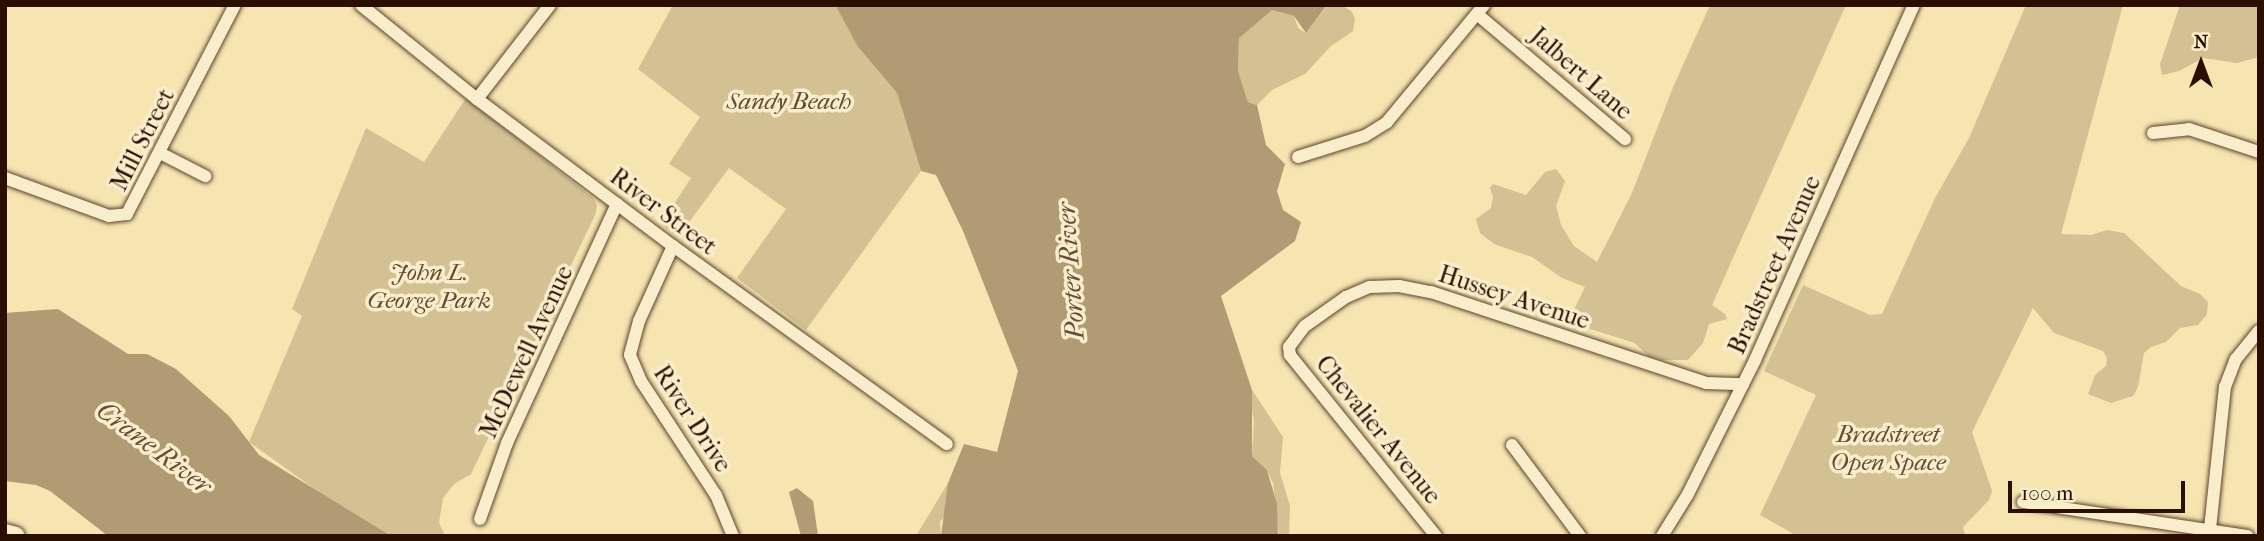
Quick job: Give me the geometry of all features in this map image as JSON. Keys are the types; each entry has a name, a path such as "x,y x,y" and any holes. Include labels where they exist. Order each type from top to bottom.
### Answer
{"main road":[{"path":"5,533 16,536"}],"street":[{"name":"Mill Street","path":"5,178 116,217 130,211 234,5"},
{"name":"River Street","path":"361,5 477,99 673,246 947,444"},
{"path":"477,99 550,5"},
{"name":"Bradstreet Avenue","path":"1662,536 1688,494 1743,384 1914,5"},
{"path":"1298,157 1365,136 1387,122 1480,9"},
{"name":"Jalbert Lane","path":"1480,9 1625,139"},
{"path":"2153,133 2189,129 2259,152"},
{"path":"160,153 205,176"},
{"name":"McDewell Avenue","path":"480,519 507,443 617,204"},
{"name":"River Drive","path":"673,246 639,321 630,355 641,381 716,495 733,536"},
{"name":"Hussey Avenue","path":"1289,349 1305,326 1346,297 1370,287 1399,286 1431,292 1706,383 1743,384"},
{"path":"2210,529 2225,387 2236,359 2259,331"},
{"name":"Chevalier Avenue","path":"1289,349 1290,355 1436,536"},
{"path":"1512,445 1580,536"},
{"path":"2023,502 2247,536"}],"green space":[{"name":"Sandy Beach","path":"673,5 846,5 858,47 897,93 921,171 806,330 737,278 786,209 729,168 678,237 661,224 691,178 669,164 700,117 638,69"},
{"path":"1328,5 1342,5 1352,12 1355,19 1353,31 1331,46 1305,74 1272,90 1257,105 1248,102 1238,71 1239,38 1244,27 1272,10 1294,16 1298,28 1306,33"},
{"path":"1710,5 1846,5 1712,305 1725,314 1727,319 1709,324 1703,343 1688,360 1661,360 1648,356 1635,343 1568,322 1585,287 1562,278 1532,257 1494,244 1480,233 1476,219 1491,208 1493,197 1490,188 1493,184 1526,195 1545,172 1556,169 1565,181 1556,206 1561,225 1574,246 1597,262 1632,193 1674,85"},
{"name":"Bradstreet Open Space","path":"2026,5 2123,5 2061,234 2091,235 2107,230 2124,233 2181,286 2200,294 2208,302 2207,314 2198,325 2180,328 2166,342 2151,347 2144,353 2138,387 2133,396 2111,403 2088,394 2095,375 2106,366 2107,358 2103,351 2054,333 2033,308 1972,432 1992,491 1989,500 1963,527 1965,536 1797,536 1760,515 1816,395 1764,371 1803,285 1870,315 1882,314 1935,198 1969,138"},
{"path":"2180,5 2259,5 2259,57 2237,63 2203,58 2179,71 2162,75 2160,64"},
{"name":"John L. George Park","path":"466,98 593,198 597,205 596,213 471,474 454,484 443,498 439,523 445,536 386,536 340,507 249,442 302,316 292,309 366,128 424,162"},
{"path":"1252,390 1283,437 1280,473 1290,506 1289,536 1279,536 1273,483 1267,470 1252,456"},
{"path":"948,483 949,510 940,522 941,536 916,536"}],"water":[{"name":"Porter River","path":"839,5 1327,5 1306,33 1294,16 1272,10 1239,38 1238,71 1248,102 1257,105 1266,145 1285,164 1277,191 1283,210 1301,222 1295,241 1221,296 1252,390 1252,456 1267,470 1277,504 1278,536 941,536 948,483 964,444 997,452 1018,371 963,231 936,175 921,171 897,93 858,47 837,8"},
{"name":"Crane River","path":"58,309 128,354 147,354 176,369 229,416 259,455 391,536 108,536 50,491 36,485 5,481 5,313"},
{"path":"797,488 813,501 818,536 801,536 789,492"}]}
